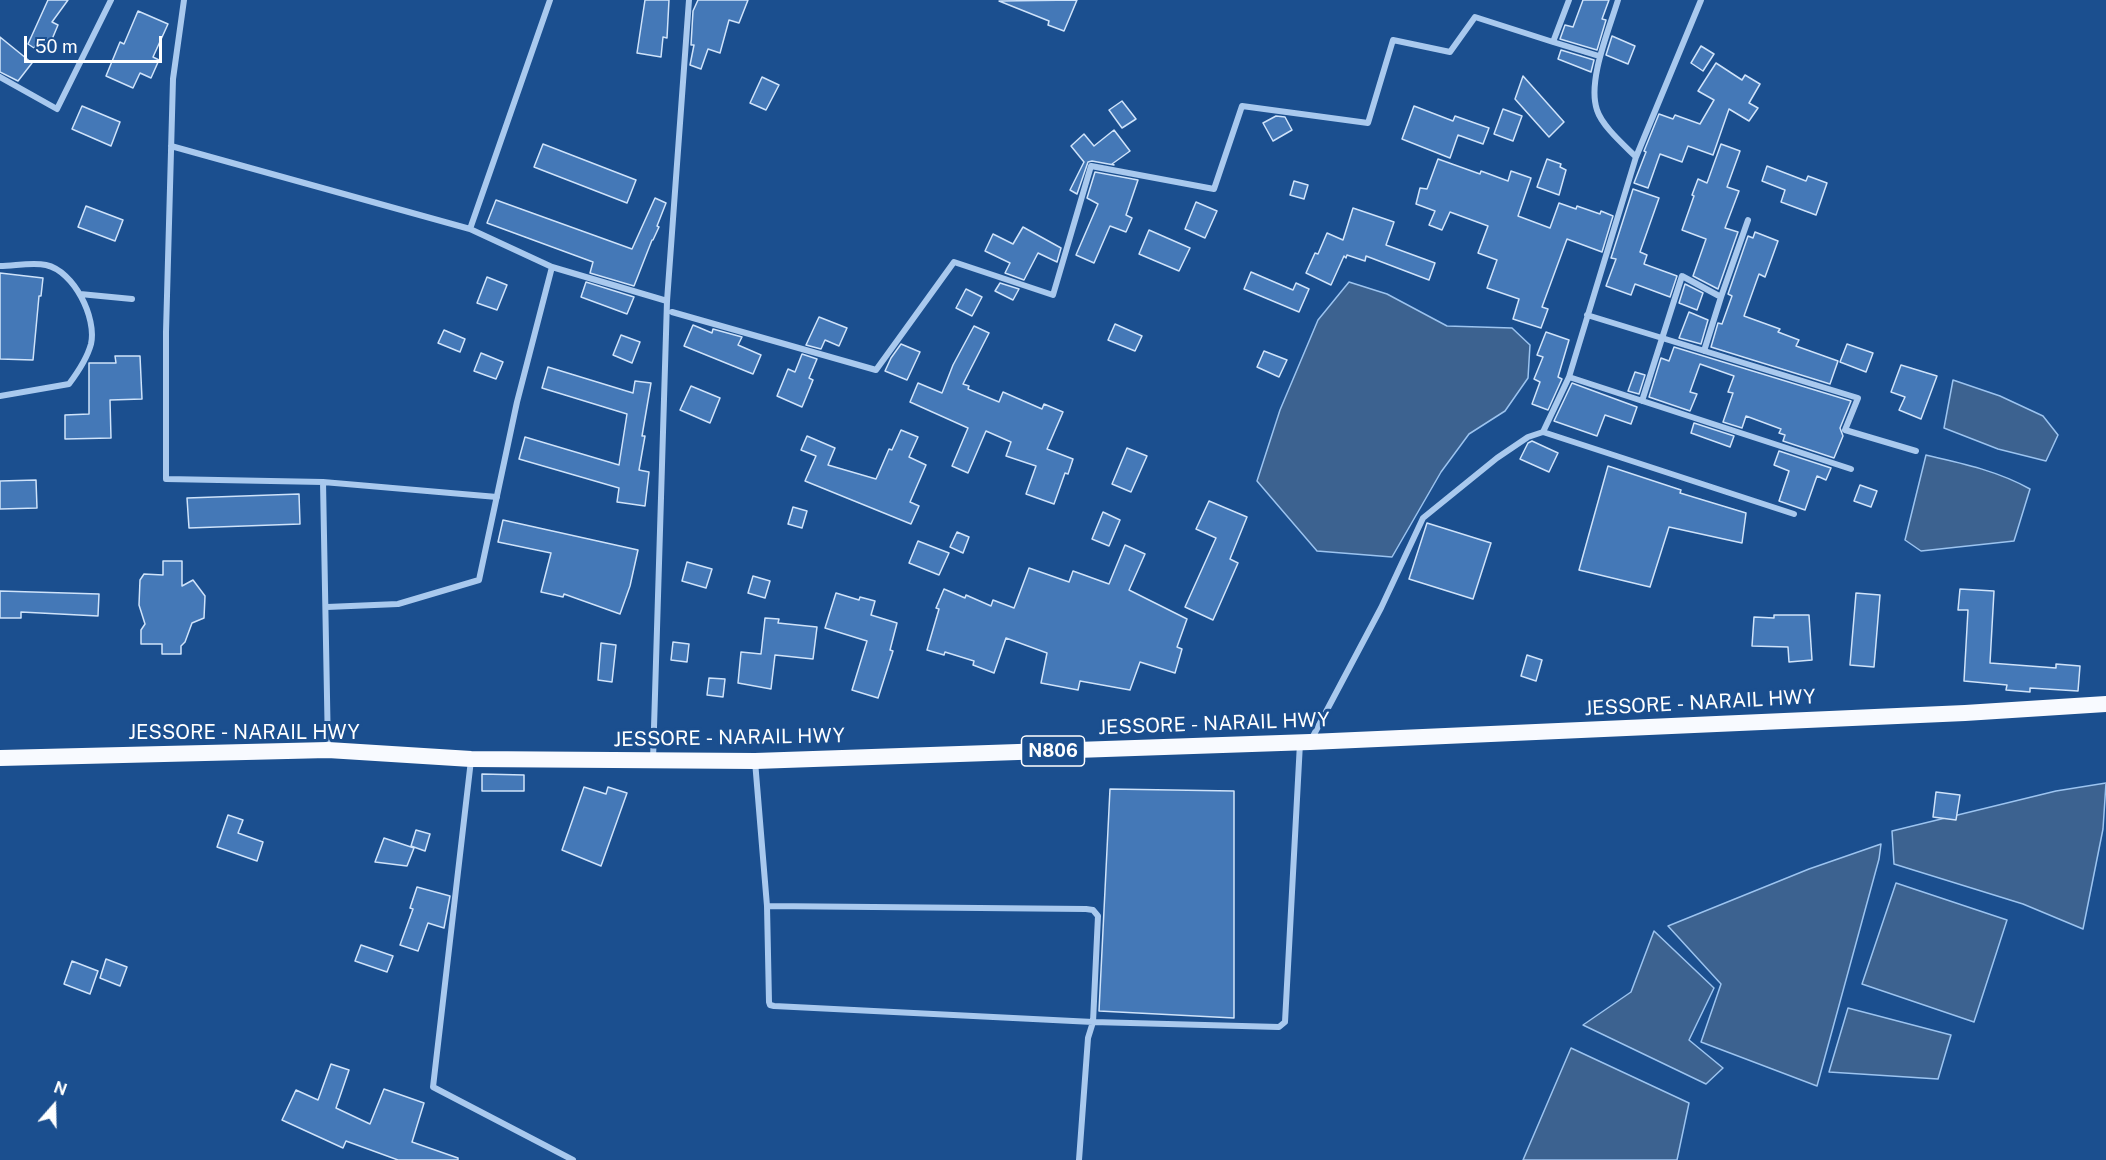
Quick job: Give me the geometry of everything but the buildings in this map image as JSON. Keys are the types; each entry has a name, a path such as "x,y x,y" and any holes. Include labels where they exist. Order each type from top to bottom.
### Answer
{"highway":[{"name":"JESSORE - NARAIL HWY","path":"0,758 328,750 471,759 755,761 1305,742 2106,704"}],"street":[{"path":"0,77 57,109 111,0"},
{"path":"184,0 173,79 166,332 166,479 323,482 497,497"},
{"path":"470,229 550,0"},
{"path":"653,761 667,302 689,0"},
{"path":"1553,42 1569,0"},
{"path":"1618,0 1593,84 1597,111 1613,133 1636,157"},
{"path":"1543,432 1569,377 1636,157 1701,0"},
{"path":"672,312 876,370 954,262 1053,295 1091,166 1215,189 1242,106 1368,123 1393,40 1450,52 1475,17 1599,56"},
{"path":"171,146 470,229 552,267 667,302"},
{"path":"1704,351 1748,220"},
{"path":"0,266 47,265 65,274 80,294 89,315 92,342 84,363 69,384 0,396"},
{"path":"327,608 398,604 479,580 517,402 552,267"},
{"path":"1642,401 1682,276 1721,297"},
{"path":"80,294 132,299"},
{"path":"1587,315 1858,398 1845,430 1916,451"},
{"path":"1569,377 1851,469"},
{"path":"755,761 766,906 770,1005 1093,1022 1279,1028 1285,1022 1305,742 1382,608 1423,518 1497,458 1528,437 1543,432 1794,514"},
{"path":"323,482 328,750"},
{"path":"471,759 433,1087 573,1160"},
{"path":"766,906 1093,910 1098,916 1093,1022 1088,1038 1079,1160"}],"water":[{"path":"1349,282 1387,294 1447,326 1512,328 1530,345 1528,378 1505,411 1469,434 1441,472 1392,557 1317,551 1257,481 1280,410 1318,320"},
{"path":"1953,380 2000,396 2043,416 2058,435 2046,461 1998,449 1944,428"},
{"path":"1926,455 1992,472 2030,489 2014,541 1921,551 1905,540"},
{"path":"2106,783 2103,829 2083,929 2023,904 1894,864 1892,831 2056,791"},
{"path":"1881,844 1879,859 1817,1086 1701,1042 1721,984 1668,926 1809,869"},
{"path":"1896,883 2007,920 1974,1022 1862,984"},
{"path":"1654,931 1714,988 1689,1040 1723,1068 1706,1084 1583,1025 1631,992"},
{"path":"1848,1008 1951,1035 1938,1079 1829,1072"},
{"path":"1571,1048 1689,1103 1677,1160 1523,1160"}]}
